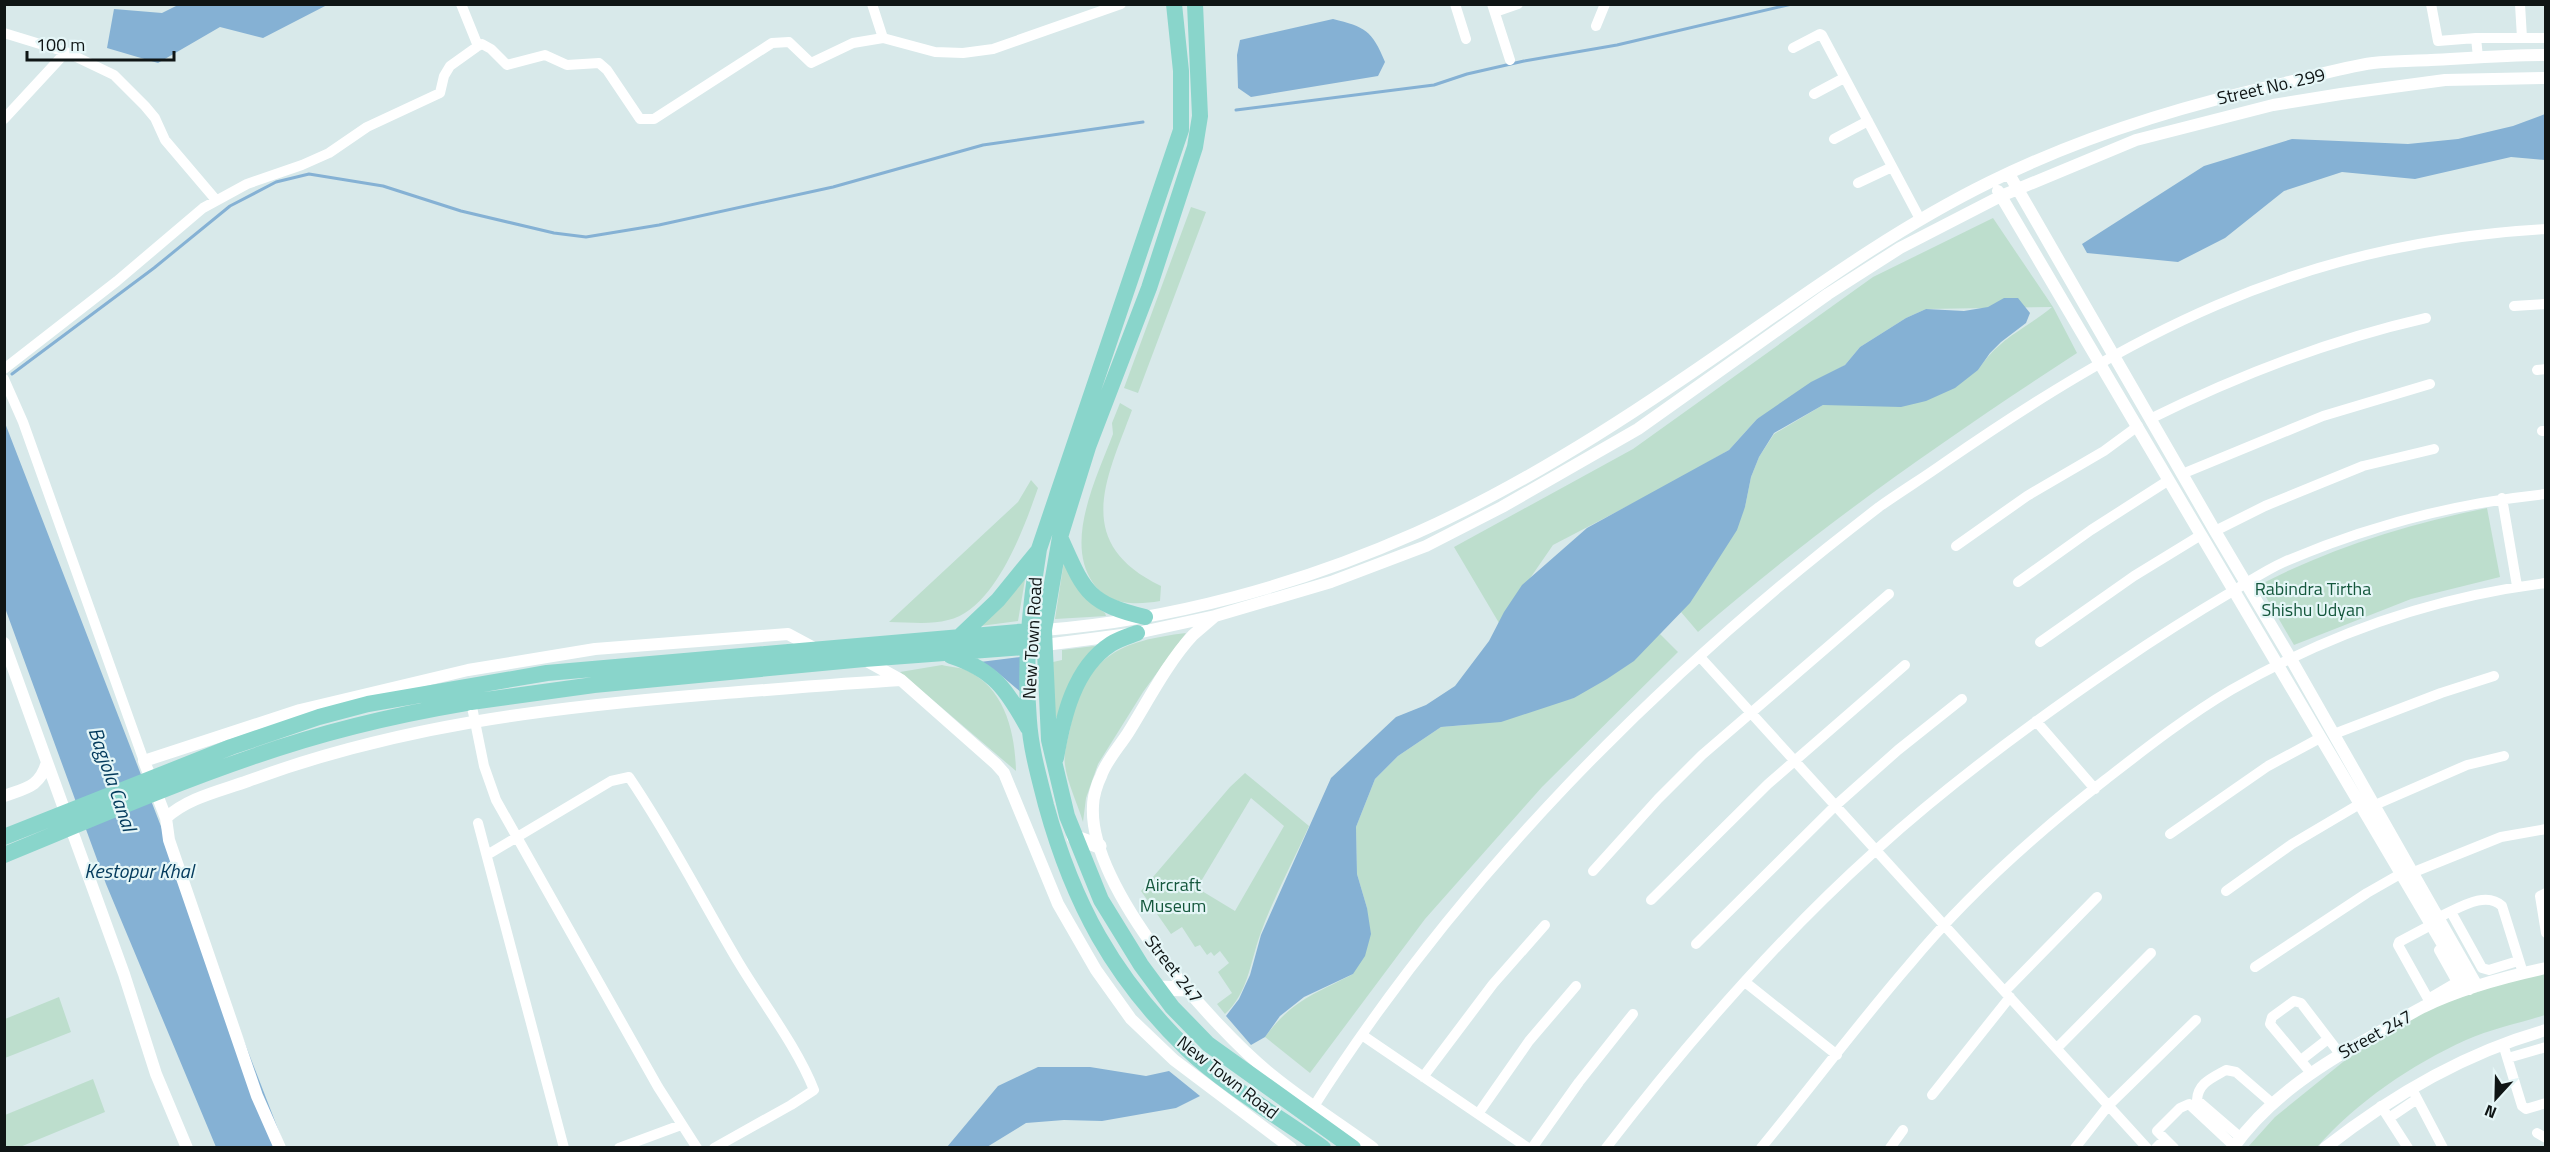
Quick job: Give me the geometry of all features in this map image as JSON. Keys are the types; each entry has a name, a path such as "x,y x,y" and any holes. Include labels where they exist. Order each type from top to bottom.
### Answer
{"main road":[{"name":"New Town Road","path":"1174,4 1180,71 1181,130 1039,549 1031,601 1036,638 1030,731 1036,767 1060,854 1097,937 1153,1014 1189,1050 1323,1148"},
{"path":"1195,8 1200,116 1195,147 1149,288 1088,447 1060,537 1036,638 1047,718 1055,766 1074,837 1101,900 1158,988 1172,1007 1208,1044 1311,1111 1353,1148"},
{"path":"1060,537 1086,590 1098,601 1114,610 1145,617"},
{"path":"959,637 998,600 1039,549"},
{"path":"1055,766 1069,700 1081,678 1098,656 1112,644 1137,633"},
{"path":"4,855 254,756 426,710 547,673 959,637 1036,638"},
{"path":"4,837 220,750 319,717 368,704 943,654 1036,638"},
{"path":"943,654 975,666 996,679 1012,698 1030,731"},
{"path":"1074,837 1099,846"},
{"path":"1158,988 1187,989"}],"street":[{"path":"461,4 478,46"},
{"path":"872,4 884,38"},
{"path":"4,369 126,274 192,215 247,184 329,153 367,127 440,93 444,76 450,66 478,46 482,45 491,49 507,65 545,55 567,65 599,63 643,120 654,119 667,112 772,43 789,42 811,63 853,44 884,38 935,52 973,52 993,49 1026,39 1121,4"},
{"path":"1455,4 1466,39"},
{"path":"1510,60 1493,8 1518,4"},
{"path":"1596,26 1605,4"},
{"path":"2431,4 2438,41 2476,38 2546,38"},
{"path":"2520,4 2522,38"},
{"path":"4,33 66,52 100,66 129,88 155,118 165,140 174,152 216,200"},
{"path":"1793,48 1820,34 1920,219"},
{"path":"2476,38 2478,57"},
{"path":"4,119 66,52"},
{"name":"Street No. 299","path":"1036,638 1213,602 1362,555 1419,532 1533,472 1609,428 1808,291 1920,219 1993,180 2067,148 2156,116 2240,93 2373,63 2546,55"},
{"path":"1814,94 1844,78"},
{"path":"1036,638 1137,633 1215,616 1331,582 1426,546 1502,507 1638,429 1863,271 1900,248 2001,196 2136,141 2273,105 2445,80 2546,78"},
{"path":"1834,139 1868,121"},
{"path":"1858,183 1892,167"},
{"path":"2009,174 2375,805 2457,980 2456,985 2444,994"},
{"path":"1993,180 2358,805 2408,873"},
{"path":"1311,1111 1362,1035 1404,979 1511,847 1603,750 1746,616 1882,505 2037,400 2099,362 2163,329 2220,304 2276,283 2355,258 2428,242 2496,232 2546,230"},
{"path":"2514,306 2546,304"},
{"path":"2150,419 2258,369 2307,351 2371,331 2426,318"},
{"path":"4,379 23,422 166,818 169,840 253,1085 280,1148"},
{"path":"2182,474 2323,416 2430,384"},
{"path":"1956,546 2027,496 2104,450 2138,426"},
{"path":"2215,531 2265,506 2363,466 2434,449"},
{"path":"2018,582 2091,530 2169,480"},
{"path":"1606,1148 1693,1040 1745,982 1875,851 2036,721 2170,628 2282,563 2360,533 2431,512 2502,498 2546,494"},
{"path":"2502,498 2517,586"},
{"path":"1419,532 1426,546"},
{"path":"2040,642 2134,576 2200,535"},
{"path":"1761,1148 1909,964 2012,858 2053,821 2094,789 2229,691 2341,636 2394,616 2492,590 2546,583"},
{"path":"1593,871 1658,799 1702,755 1890,594"},
{"name":"Street 247","path":"1215,616 1193,636 1170,667 1101,774 1093,804 1093,826 1099,846 1120,894 1187,989 1248,1054 1311,1111 1374,1148"},
{"path":"144,761 300,710 468,670 538,658 595,649 788,634 817,650"},
{"path":"4,643 120,964 159,1083 187,1148"},
{"path":"1701,658 2147,1148"},
{"path":"865,660 901,680 1004,773 1064,914 1096,970 1131,1019 1174,1060 1291,1148"},
{"path":"1651,900 1730,819 1794,760 1905,665"},
{"path":"2334,734 2441,693 2494,676"},
{"path":"166,818 174,810 189,802 263,775 358,745 475,721 658,699 901,680"},
{"path":"466,697 475,721 487,779 517,837 681,1125 697,1148"},
{"path":"1696,944 1835,806 1898,750 1962,699"},
{"path":"2036,721 2094,789"},
{"path":"2170,834 2268,766 2320,738"},
{"path":"2375,805 2467,765 2504,756"},
{"path":"4,796 35,784 43,776 47,762"},
{"path":"487,855 610,781 629,777 648,805 814,1090 714,1148"},
{"path":"2226,891 2292,844 2358,805"},
{"path":"478,823 564,1148"},
{"path":"2255,967 2367,893 2408,873 2501,837 2546,830"},
{"path":"2546,892 2540,896 2546,933"},
{"path":"1932,1095 2007,994 2097,897"},
{"path":"2429,1001 2398,945 2399,942 2451,912 2483,899 2495,899 2502,906 2520,967 2489,970 2482,968 2457,936 2432,923"},
{"path":"2451,912 2473,987"},
{"path":"2432,923 2473,987"},
{"path":"1423,1077 1492,984 1545,925"},
{"path":"2057,1048 2151,953"},
{"name":"Street 247","path":"2231,1144 2273,1104 2311,1073 2429,1001 2444,994 2473,987 2520,967 2546,968"},
{"path":"1745,982 1837,1055"},
{"path":"1478,1114 1529,1041 1576,986"},
{"path":"2311,1073 2270,1024 2272,1017 2294,1001 2298,1002 2340,1054"},
{"path":"1362,1035 1530,1148 1633,1014"},
{"path":"2075,1148 2108,1107 2196,1020"},
{"path":"2389,1118 2415,1094 2455,1065 2503,1044 2544,1031 2546,1046 2508,1058"},
{"path":"2301,1060 2328,1039"},
{"path":"2519,1039 2524,1053"},
{"path":"2503,1044 2522,1106 2526,1109 2546,1103"},
{"path":"2231,1144 2197,1100 2198,1091 2204,1083 2226,1070 2236,1072 2273,1104"},
{"path":"2332,1145 2381,1106 2415,1094"},
{"path":"2415,1094 2443,1148"},
{"path":"2174,1148 2157,1131 2180,1108 2189,1104 2231,1144"},
{"path":"2381,1106 2408,1148"},
{"path":"619,1148 681,1125"},
{"path":"1890,1148 1903,1130"},
{"path":"2156,1148 2165,1139"}],"green space":[{"path":"1191,207 1206,212 1138,393 1124,388"},
{"path":"1993,218 2053,307 2077,353 1979,418 1835,521 1698,632 1681,612 1707,577 1745,507 1751,477 1759,457 1774,434 1823,405 1862,405 1978,370 2004,341 2052,307 1926,309 1906,318 1860,347 1845,365 1757,419 1729,450 1668,485 1553,545 1499,623 1454,547 1633,449 1873,277"},
{"path":"1120,403 1132,410 1106,485 1103,508 1106,530 1115,550 1133,569 1161,586 1160,601 1132,603 1115,600 1099,591 1085,566 1082,529 1086,509 1113,434 1112,423"},
{"path":"1031,480 1038,488 1025,524 1005,565 980,601 965,613 941,622 889,622 1018,502"},
{"name":"Rabindra Tirtha Shishu Udyan","path":"2487,508 2500,577 2411,599 2294,645 2259,585 2314,560 2370,539"},
{"path":"1064,561 1080,591 1106,616 1055,619"},
{"path":"1026,574 1018,621 973,627"},
{"path":"1186,633 1143,692 1098,764 1086,798 1083,822 1066,772 1065,750 1078,701 1086,682 1097,667 1125,647 1163,636"},
{"path":"1660,634 1678,652 1542,787 1425,919 1310,1073 1265,1037 1275,1024 1295,1006 1353,974 1367,908 1357,874 1356,827 1375,779 1398,756 1441,727 1466,725 1574,698"},
{"path":"1097,647 1057,718 1055,716 1053,662 1062,660 1062,650"},
{"path":"942,665 963,669 979,678 999,700 1010,727 1016,771 900,672"},
{"name":"Aircraft Museum","path":"1245,773 1309,826 1265,921 1244,987 1233,1006 1225,1014 1217,1004 1232,993 1218,972 1229,963 1220,951 1214,956 1211,952 1207,955 1200,945 1195,947 1182,927 1171,934 1141,891 1230,787","holes":["1251,798 1284,826 1235,911 1197,888"]},
{"path":"2545,968 2545,1015 2476,1036 2425,1061 2367,1100 2317,1147 2247,1148 2275,1117 2343,1062 2432,1003"},
{"path":"59,997 71,1032 5,1058 5,1019"},
{"path":"93,1079 105,1112 20,1147 5,1147 5,1115"}],"water":[{"path":"179,4 327,5 263,38 220,27 158,63 107,48 114,9 162,13"},
{"path":"1333,19 1360,28 1371,36 1385,62 1378,76 1251,97 1238,88 1237,55 1240,40"},
{"path":"2545,114 2545,160 2511,157 2415,179 2342,172 2284,191 2225,238 2178,262 2087,253 2082,244 2204,166 2292,139 2408,144 2458,139 2513,126"},
{"path":"2004,298 2018,298 2030,313 2026,323 2001,342 1978,370 1955,388 1926,401 1901,407 1823,405 1774,433 1759,457 1751,477 1745,507 1737,530 1690,603 1634,661 1574,698 1501,722 1441,727 1398,756 1375,779 1356,827 1357,874 1367,908 1371,934 1365,956 1353,974 1304,997 1280,1016 1265,1037 1251,1045 1226,1016 1239,999 1250,975 1261,935 1331,778 1396,717 1426,705 1455,686 1489,641 1504,612 1522,585 1587,528 1729,450 1757,419 1811,382 1845,365 1860,347 1906,318 1926,309 1964,311 1988,307"},
{"name":"Kestopur Khal","path":"5,423 285,1147 216,1147 106,884 5,608"},
{"path":"1021,657 1023,694 997,672 980,662"},
{"path":"1038,1067 1090,1067 1146,1076 1169,1071 1200,1096 1176,1108 1102,1121 1064,1120 1026,1123 987,1147 947,1147 998,1086"}],"waterway":[{"path":"1236,110 1434,85 1467,74 1524,61 1617,45 1792,4"},
{"path":"12,374 154,268 230,206 276,182 309,174 383,186 461,211 554,233 586,237 659,225 833,187 983,145 1143,122"}],"water label":[{"name":"Bagjola Canal","path":"113,779"}]}
